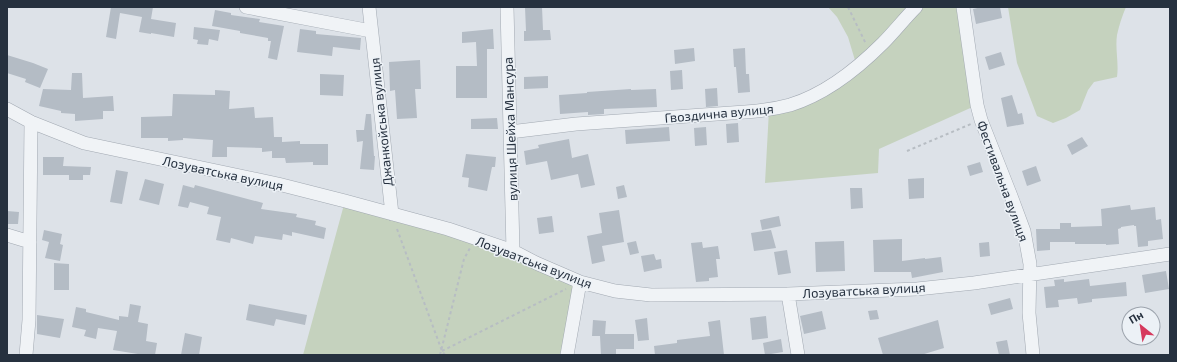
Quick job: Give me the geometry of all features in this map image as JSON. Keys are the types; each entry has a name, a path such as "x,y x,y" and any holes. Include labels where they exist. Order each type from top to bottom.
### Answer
{"street":[{"path":"246,7 371,30"},
{"name":"Джанкойська вулиця","path":"369,7 392,214"},
{"name":"вулиця Шейха Мансура","path":"507,7 513,252"},
{"name":"Гвоздична вулиця","path":"510,132 576,124 769,110 790,105 816,94 842,79 857,68 884,42 916,7"},
{"name":"Фестивальна вулиця","path":"963,7 974,90 981,120 1024,231 1030,264 1029,313 1033,355"},
{"name":"Лозуватська вулиця","path":"7,109 31,122 84,143 278,184 448,229 513,252 580,282 615,291 651,295 788,294 917,289 974,283 1170,254"},
{"path":"26,355 29,320 31,122"},
{"path":"7,234 30,242"},
{"path":"567,355 580,282"},
{"path":"788,294 798,355"}],"path":[{"path":"848,7 871,54"},
{"path":"907,151 981,120"},
{"path":"392,214 442,351 445,355"},
{"path":"440,355 464,259 470,248 479,240"},
{"path":"442,351 580,282"}],"green space":[{"path":"828,7 963,7 977,105 879,149 878,173 765,183 769,110 790,105 857,67 848,37 837,17"},
{"path":"1008,7 1126,7 1117,35 1117,77 1094,82 1088,90 1080,110 1066,118 1053,123 1037,116 1017,63"},
{"path":"345,201 448,229 580,282 567,355 303,355"}],"building":[{"path":"111,7 153,7 151,19 176,23 174,37 139,32 142,17 120,13 116,39 106,37"},
{"path":"525,7 542,7 543,30 550,30 551,40 524,41 524,31 526,31"},
{"path":"982,7 1000,7 1002,18 976,24 973,9"},
{"path":"215,10 231,13 231,15 260,19 259,22 284,26 277,60 268,58 271,41 268,41 268,38 212,26"},
{"path":"194,27 220,30 218,41 209,39 208,45 197,44 198,40 193,39"},
{"path":"300,29 316,31 316,34 361,38 360,50 333,47 332,56 297,52"},
{"path":"493,29 494,49 487,49 487,98 456,98 456,66 477,66 476,42 462,43 462,32"},
{"path":"694,48 695,61 675,64 674,50"},
{"path":"745,48 746,74 749,74 750,92 738,93 733,49"},
{"path":"1001,52 1005,65 989,70 985,57"},
{"path":"7,55 48,69 40,88 25,82 26,79 7,73"},
{"path":"420,60 421,89 415,89 417,118 397,119 395,90 390,91 389,62"},
{"path":"682,70 683,89 671,90 670,71"},
{"path":"72,73 82,73 83,98 113,96 114,111 103,111 103,119 75,121 75,114 61,113 61,111 39,106 43,89 71,90"},
{"path":"320,74 344,75 343,96 320,95"},
{"path":"548,76 548,88 524,89 524,77"},
{"path":"717,88 718,106 706,107 705,89"},
{"path":"631,89 656,89 657,107 604,109 604,114 588,115 588,112 560,114 559,95"},
{"path":"215,90 230,91 229,109 254,107 255,118 273,117 274,137 282,137 282,142 300,141 300,144 328,144 328,165 313,165 313,162 286,163 285,158 272,158 272,151 262,152 262,148 227,147 227,157 212,157 213,140 183,138 183,140 168,141 168,138 141,138 141,117 172,116 173,94 215,95"},
{"path":"1012,95 1018,114 1022,113 1024,124 1007,127 1001,98"},
{"path":"366,114 371,114 375,156 374,170 360,169 363,141 357,142 356,130 364,130"},
{"path":"497,118 498,129 471,129 471,119"},
{"path":"738,123 739,142 727,143 726,124"},
{"path":"669,127 670,141 626,144 625,130"},
{"path":"706,127 707,145 695,146 694,128"},
{"path":"1082,137 1088,146 1072,155 1067,145"},
{"path":"569,139 572,158 588,154 595,185 581,188 578,174 551,180 547,161 526,165 524,151 539,148 538,145"},
{"path":"466,154 496,157 495,167 492,167 487,191 468,187 469,178 462,177"},
{"path":"43,157 64,157 63,166 91,167 90,175 83,175 83,180 69,180 69,175 43,175"},
{"path":"980,162 983,172 970,176 967,166"},
{"path":"1036,166 1041,181 1027,186 1022,171"},
{"path":"116,170 128,172 122,204 110,202"},
{"path":"924,178 924,198 909,199 908,179"},
{"path":"145,179 164,184 159,205 139,200"},
{"path":"183,185 194,188 195,185 263,203 261,209 297,214 296,217 316,221 315,225 326,228 324,239 292,232 292,236 283,234 282,240 255,236 253,244 231,238 230,243 216,240 221,217 207,214 209,207 190,202 188,208 178,206"},
{"path":"624,185 627,197 618,199 616,187"},
{"path":"850,188 862,188 863,208 851,209"},
{"path":"1130,205 1131,210 1155,207 1156,220 1161,219 1163,239 1148,241 1148,246 1138,247 1136,226 1134,225 1121,227 1118,229 1119,244 1106,245 1075,244 1075,242 1050,242 1050,250 1037,251 1036,229 1060,229 1060,223 1071,223 1071,227 1102,226 1101,209"},
{"path":"619,210 624,242 602,246 605,261 592,264 587,236 602,233 599,213"},
{"path":"7,211 19,212 18,224 7,224"},
{"path":"552,216 554,232 539,234 537,218"},
{"path":"779,216 781,226 762,230 760,220"},
{"path":"44,230 62,234 60,244 63,245 60,261 45,258 49,242 42,240"},
{"path":"771,230 776,248 754,251 751,233"},
{"path":"902,239 902,261 941,257 943,272 912,278 911,272 874,272 873,240"},
{"path":"636,241 639,253 630,255 627,243"},
{"path":"844,241 845,271 816,272 815,242"},
{"path":"702,242 703,248 718,246 720,259 716,259 718,277 709,278 709,281 696,282 691,243"},
{"path":"989,242 990,256 980,257 979,243"},
{"path":"787,250 791,273 778,275 774,252"},
{"path":"654,254 656,260 661,259 662,268 644,272 641,256"},
{"path":"54,263 69,264 69,290 54,290"},
{"path":"1166,271 1169,289 1145,293 1142,275"},
{"path":"1064,279 1064,282 1089,279 1090,286 1126,282 1127,296 1092,299 1092,302 1078,304 1077,298 1058,300 1059,307 1046,308 1044,287 1055,286 1054,280"},
{"path":"1010,298 1013,309 991,315 988,304"},
{"path":"130,304 141,306 138,322 148,324 146,341 157,343 155,355 144,355 113,350 117,331 98,328 96,339 84,336 86,330 72,327 76,307 86,309 86,312 119,320 119,316 128,317"},
{"path":"249,304 307,315 305,325 276,319 274,326 246,320"},
{"path":"877,310 879,319 870,320 868,311"},
{"path":"822,311 826,329 804,334 800,316"},
{"path":"37,315 64,319 60,338 37,334"},
{"path":"766,316 768,338 752,340 750,318"},
{"path":"647,318 649,340 638,341 635,320"},
{"path":"593,320 606,321 605,334 634,334 634,349 616,349 616,355 601,355 600,336 592,336"},
{"path":"720,320 724,355 655,355 654,346 677,343 677,340 710,336 708,322"},
{"path":"938,320 944,348 921,355 883,355 878,338"},
{"path":"185,333 202,337 199,355 181,355"},
{"path":"781,339 783,352 765,355 763,343"},
{"path":"1007,340 1010,355 999,355 996,342"}]}
